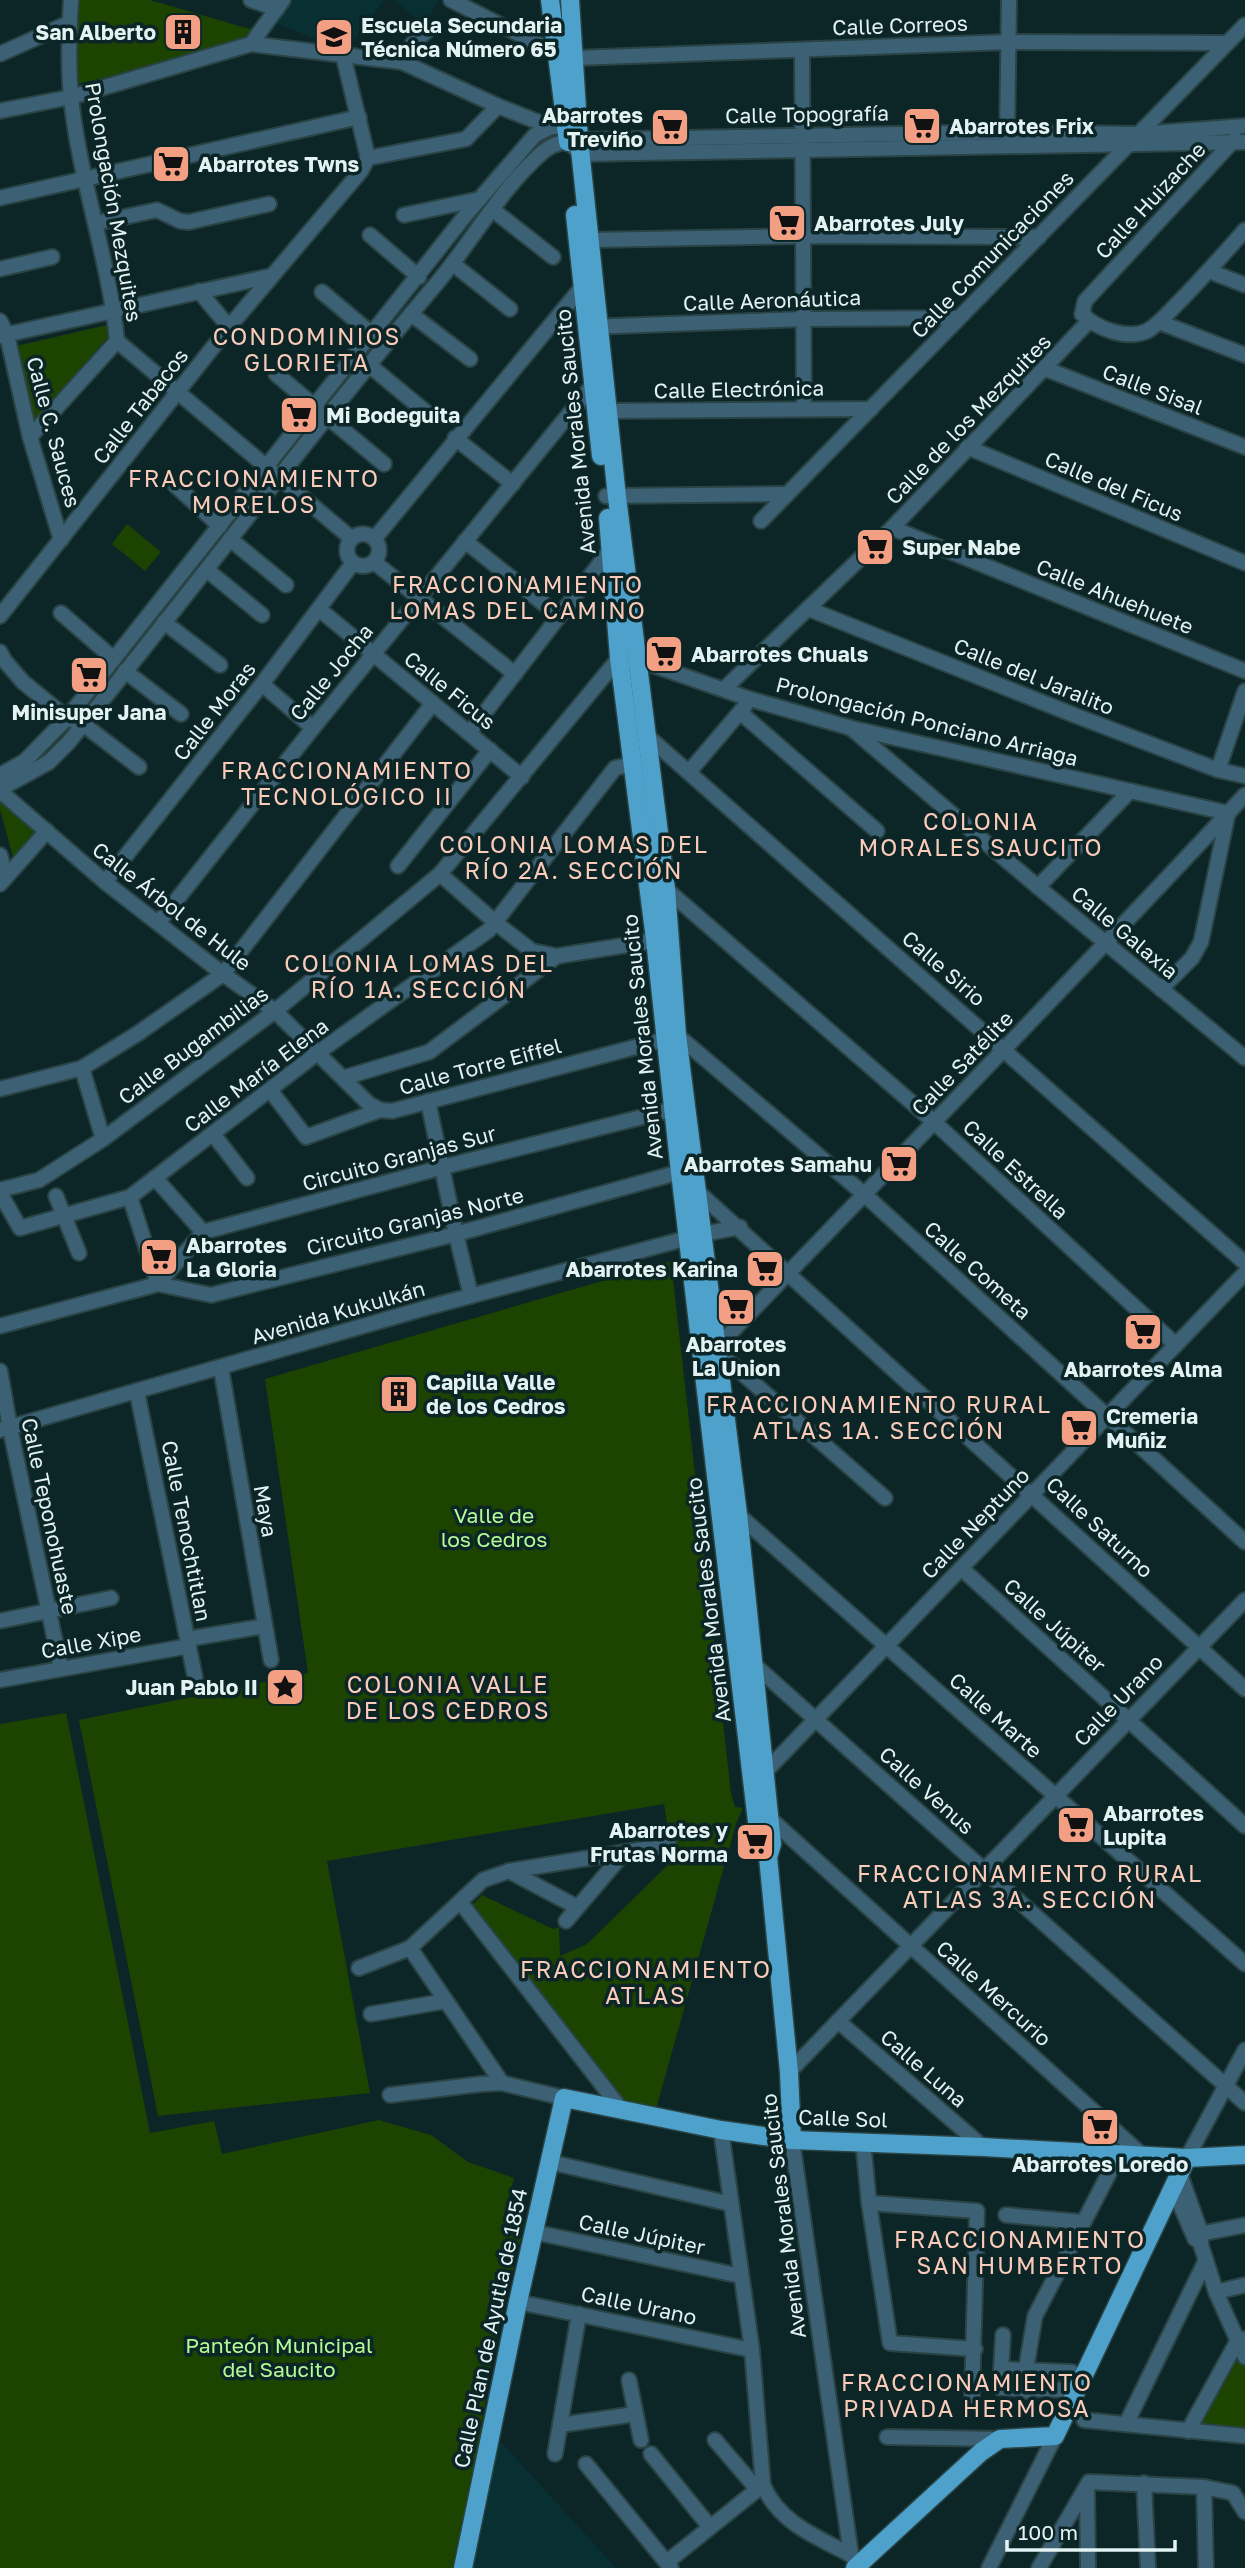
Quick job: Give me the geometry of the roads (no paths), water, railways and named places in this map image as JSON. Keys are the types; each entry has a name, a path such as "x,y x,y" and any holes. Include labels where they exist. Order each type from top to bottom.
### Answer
{"main road":[{"name":"Avenida Morales Saucito","path":"550,0 569,138 590,240 593,386 638,660 666,889 663,939"},
{"name":"Avenida Morales Saucito","path":"570,0 575,58 569,138 582,287 593,327 608,411 612,496 611,549 619,658 633,764 663,939 680,1172 696,1236 738,1514 737,1650 760,1847 768,1857"},
{"name":"Avenida Morales Saucito","path":"672,1037 697,1191 696,1236"},
{"name":"Avenida Morales Saucito","path":"713,1349 719,1498 753,1664 765,1772 772,1844 768,1857 789,2072 792,2140"},
{"name":"Calle Sol","path":"564,2098 721,2130 792,2140 863,2141 1143,2156 1180,2174 1245,2155"},
{"name":"Calle Plan de Ayutla de 1854","path":"463,2568 518,2302 564,2098"},
{"path":"857,2564 966,2463 1000,2439 1055,2436 1180,2174"}],"street":[{"name":"Prolongación Mezquites","path":"72,0 69,23 71,97 85,179 114,310 117,341 351,538"},
{"path":"251,0 280,4 251,44"},
{"path":"451,0 556,53"},
{"path":"1007,147 1009,0"},
{"path":"0,54 69,23"},
{"name":"Calle Comunicaciones","path":"761,521 1245,25"},
{"path":"402,62 414,43 428,30"},
{"name":"Calle Correos","path":"575,58 1008,42 1227,43"},
{"path":"0,111 71,97 251,44 402,62 569,138"},
{"path":"802,50 804,409"},
{"path":"343,55 368,158 467,139 498,106"},
{"path":"0,198 359,117"},
{"name":"Calle Topografía","path":"569,138 802,151 1007,147 1133,140 1245,127"},
{"name":"Calle Huizache","path":"1089,321 1082,314 1085,301 1239,142 1245,127"},
{"name":"Calle Topografía","path":"569,138 1007,132 1133,140 1239,142"},
{"path":"0,775 25,761 68,718 464,217 535,135 569,138"},
{"path":"0,790 49,762 83,724 327,417 453,264 508,190 545,149 569,138"},
{"name":"Calle Tabacos","path":"0,616 229,327 368,158"},
{"path":"404,215 480,199"},
{"path":"96,223 157,211 189,222 269,204"},
{"path":"493,210 553,257"},
{"path":"464,217 478,230"},
{"path":"1089,321 1113,332 1131,334 1146,331 1159,323 1245,230"},
{"path":"370,235 419,276"},
{"path":"590,240 803,236 1039,237"},
{"path":"0,269 52,257"},
{"path":"453,264 510,309"},
{"path":"1209,271 1245,285"},
{"path":"4,336 271,276"},
{"path":"375,538 582,287"},
{"path":"199,291 229,327"},
{"path":"322,292 386,345"},
{"path":"411,314 470,359"},
{"name":"Calle Aeronáutica","path":"593,327 804,319 958,318"},
{"name":"Calle C. Sauces","path":"0,321 30,437 61,540"},
{"name":"Calle de los Mezquites","path":"724,689 892,528 1089,321"},
{"path":"1159,323 1245,355"},
{"path":"30,437 117,341"},
{"path":"369,365 427,414"},
{"name":"Calle Sisal","path":"1046,369 1245,447"},
{"path":"276,374 384,464"},
{"name":"Calle Jocha","path":"159,922 313,728 593,386"},
{"name":"Calle Electrónica","path":"608,411 871,409"},
{"path":"455,438 513,484"},
{"name":"Calle del Ficus","path":"967,447 1245,563"},
{"path":"175,485 220,526"},
{"path":"612,496 788,494"},
{"name":"Calle Ahuehuete","path":"892,528 1245,671"},
{"path":"360,533 375,538 379,547 374,562 364,566 353,563 347,554 351,538 360,533"},
{"path":"230,539 286,585"},
{"path":"466,541 559,617"},
{"path":"469,733 611,549"},
{"path":"374,562 515,674"},
{"name":"Calle Moras","path":"105,882 262,684 353,563"},
{"path":"207,570 261,615"},
{"name":"Calle Ficus","path":"319,609 522,777"},
{"name":"Calle del Jaralito","path":"809,609 1074,715 1218,769 1245,776"},
{"path":"61,613 114,659"},
{"path":"164,622 220,666"},
{"path":"0,652 23,682 68,718 83,724 139,767"},
{"name":"Prolongación Ponciano Arriaga","path":"619,658 638,660 750,699 851,728 1228,813"},
{"name":"Calle Bugambilias","path":"0,1192 39,1180 103,1139 275,1012 440,874 619,658"},
{"path":"125,671 181,714"},
{"path":"262,684 313,728"},
{"path":"1218,769 1245,691"},
{"path":"689,772 750,699"},
{"path":"0,1088 82,1068 137,1034 223,974 433,703"},
{"path":"741,713 877,831"},
{"name":"Calle Galaxia","path":"851,728 1245,1058"},
{"name":"Calle Sirio","path":"645,734 1245,1263"},
{"path":"398,866 489,750"},
{"name":"Calle María Elena","path":"0,1192 20,1228 130,1197 316,1054 489,930 615,768 633,764"},
{"name":"Calle Árbol de Hule","path":"0,790 105,882 275,1012 369,1104 380,1110"},
{"path":"1038,887 1130,791"},
{"name":"Calle Satélite","path":"713,1349 1106,944 1245,795"},
{"path":"1161,989 1192,958 1201,942 1228,813"},
{"path":"3,881 47,831"},
{"path":"0,855 3,881"},
{"path":"440,874 532,951 556,956 663,939"},
{"name":"Calle Estrella","path":"666,889 934,1122 1176,1345"},
{"path":"343,1077 429,1052 556,956"},
{"name":"Calle Torre Eiffel","path":"270,1090 306,1137 380,1110 393,1111 672,1037"},
{"name":"Calle Cometa","path":"672,1037 864,1195 1245,1542"},
{"path":"82,1068 103,1139"},
{"path":"428,1101 471,1296"},
{"name":"Circuito Granjas Sur","path":"203,1232 443,1167 674,1109"},
{"path":"213,1134 247,1178"},
{"name":"Circuito Granjas Norte","path":"158,1284 211,1295 456,1234 680,1172"},
{"path":"0,1325 158,1284 203,1232 155,1178"},
{"name":"Calle Saturno","path":"697,1191 740,1227 1245,1689"},
{"path":"56,1196 79,1253"},
{"path":"130,1197 158,1284"},
{"path":"696,1236 740,1227"},
{"name":"Avenida Kukulkán","path":"5,1429 471,1296 696,1236"},
{"name":"Calle Neptuno","path":"765,1772 1245,1273"},
{"path":"713,1349 885,1498"},
{"name":"Maya","path":"220,1368 271,1660"},
{"name":"Calle Teponohuaste","path":"0,1371 5,1429 61,1669"},
{"name":"Calle Tenochtitlan","path":"137,1392 195,1677"},
{"name":"Calle Marte","path":"719,1498 1245,1964"},
{"name":"Calle Júpiter","path":"961,1568 1245,1826"},
{"path":"0,1621 111,1598"},
{"name":"Calle Urano","path":"789,2072 1245,1600"},
{"name":"Calle Xipe","path":"0,1680 265,1626"},
{"name":"Calle Venus","path":"737,1650 1245,2103"},
{"name":"Calle Mercurio","path":"755,1805 1143,2156"},
{"path":"359,1968 410,1948 483,1880 509,1871 669,1845"},
{"path":"566,1921 624,1853"},
{"path":"509,1871 577,1907"},
{"path":"461,1903 621,2109"},
{"path":"410,1948 502,2083"},
{"path":"371,2014 446,2001"},
{"name":"Calle Luna","path":"838,2021 983,2147"},
{"path":"1245,2050 1180,2174 1216,2292 1242,2339 1245,2357"},
{"name":"Calle Sol","path":"390,2095 502,2083 564,2098"},
{"path":"721,2130 752,2350 760,2487"},
{"name":"Avenida Morales Saucito","path":"792,2140 857,2564"},
{"path":"863,2141 869,2203 890,2343 975,2349"},
{"path":"1027,2390 1026,2370 1035,2316 1119,2154"},
{"path":"550,2162 732,2204"},
{"path":"869,2203 978,2211 972,2397"},
{"path":"1006,2215 1082,2222"},
{"path":"1198,2238 1245,2225"},
{"name":"Calle Júpiter","path":"534,2232 741,2276"},
{"path":"1127,2422 1206,2260"},
{"path":"1216,2292 1245,2285"},
{"name":"Calle Urano","path":"518,2302 752,2350"},
{"path":"555,2454 579,2314"},
{"path":"1003,2335 1000,2388 1064,2390"},
{"path":"1188,2431 1242,2339"},
{"path":"1000,2369 1072,2372"},
{"path":"629,2380 641,2440"},
{"path":"560,2425 635,2414"},
{"path":"1084,2420 1127,2422 1245,2436"},
{"path":"989,2568 1055,2436"},
{"path":"887,2437 1000,2439"},
{"path":"715,2440 784,2516 857,2564"},
{"path":"651,2454 710,2527"},
{"path":"586,2464 669,2565 710,2527 760,2487"},
{"path":"1039,2568 1089,2482 1204,2487 1233,2493 1245,2512"},
{"path":"1144,2483 1148,2568"},
{"path":"1087,2486 1088,2568"},
{"path":"1204,2487 1206,2568"}],"place":[{"name":"San Alberto","path":"183,32"},
{"name":"Escuela Secundaria Técnica Número 65","path":"334,37"},
{"name":"Abarrotes Frix","path":"922,126"},
{"name":"Abarrotes Treviño","path":"670,127"},
{"name":"Abarrotes Twns","path":"171,164"},
{"name":"Abarrotes July","path":"787,223"},
{"name":"Mi Bodeguita","path":"299,415"},
{"name":"Super Nabe","path":"875,547"},
{"name":"Abarrotes Chuals","path":"664,654"},
{"name":"Minisuper Jana","path":"89,675"},
{"name":"Abarrotes Samahu","path":"899,1164"},
{"name":"Abarrotes La Gloria","path":"159,1257"},
{"name":"Abarrotes Karina","path":"765,1269"},
{"name":"Abarrotes La Union","path":"736,1307"},
{"name":"Abarrotes Alma","path":"1143,1332"},
{"name":"Capilla Valle de los Cedros","path":"399,1394"},
{"name":"Cremeria Muñiz","path":"1079,1428"},
{"name":"Juan Pablo II","path":"285,1687"},
{"name":"Abarrotes Lupita","path":"1076,1825"},
{"name":"Abarrotes y Frutas Norma","path":"755,1842"},
{"name":"Abarrotes Loredo","path":"1100,2127"}],"district":[{"name":"CONDOMINIOS GLORIETA","path":"307,349"},
{"name":"FRACCIONAMIENTO MORELOS","path":"254,491"},
{"name":"FRACCIONAMIENTO LOMAS DEL CAMINO","path":"518,597"},
{"name":"FRACCIONAMIENTO TECNOLÓGICO II","path":"347,783"},
{"name":"COLONIA MORALES SAUCITO","path":"981,834"},
{"name":"COLONIA LOMAS DEL RÍO 2A. SECCIÓN","path":"574,857"},
{"name":"COLONIA LOMAS DEL RÍO 1A. SECCIÓN","path":"419,976"},
{"name":"FRACCIONAMIENTO RURAL ATLAS 1A. SECCIÓN","path":"879,1417"},
{"name":"COLONIA VALLE DE LOS CEDROS","path":"448,1697"},
{"name":"FRACCIONAMIENTO RURAL ATLAS 3A. SECCIÓN","path":"1030,1886"},
{"name":"FRACCIONAMIENTO ATLAS","path":"646,1982"},
{"name":"FRACCIONAMIENTO SAN HUMBERTO","path":"1020,2252"},
{"name":"FRACCIONAMIENTO PRIVADA HERMOSA","path":"967,2395"}],"park label":[{"name":"Valle de los Cedros","path":"494,1527"},
{"name":"Panteón Municipal del Saucito","path":"279,2357"}]}
